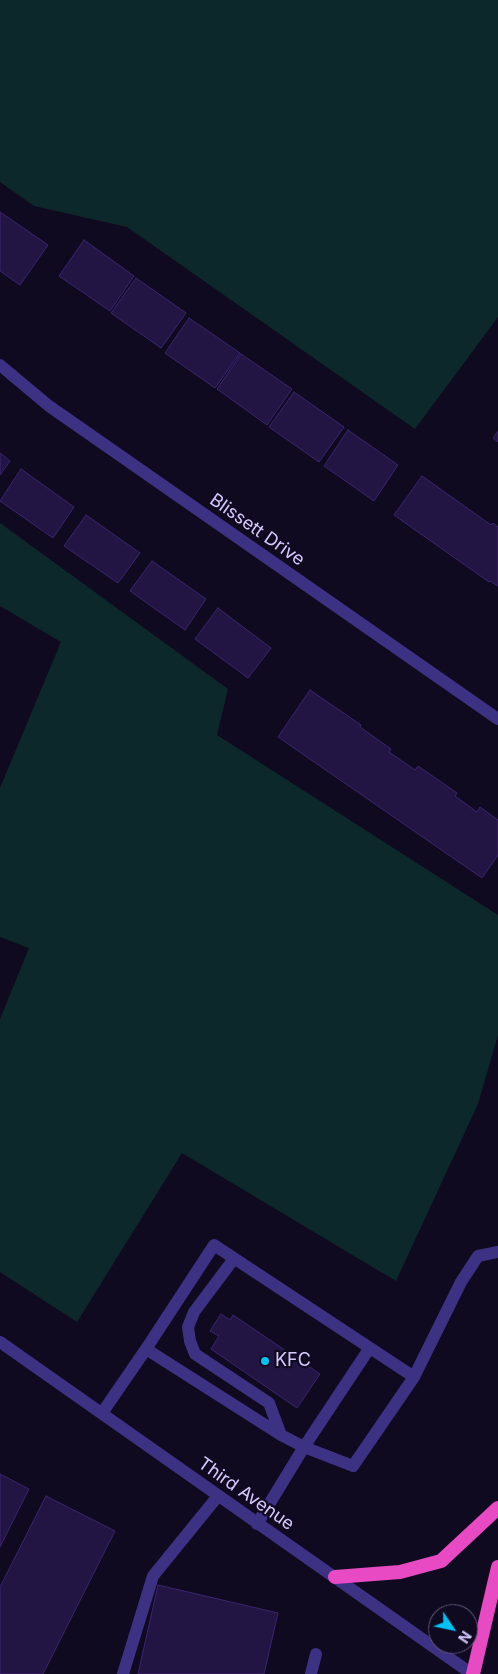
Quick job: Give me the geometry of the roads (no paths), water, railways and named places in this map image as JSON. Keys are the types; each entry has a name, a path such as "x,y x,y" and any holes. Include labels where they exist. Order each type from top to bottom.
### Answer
{"highway":[{"path":"335,1577 400,1572 441,1561 471,1536 498,1508"},
{"path":"473,1674 498,1567"}],"street":[{"name":"Blissett Drive","path":"0,365 49,406 498,719"},
{"path":"102,1413 214,1245 232,1260 414,1378"},
{"path":"146,1349 281,1436 353,1466 414,1378 461,1282 478,1256 498,1252"},
{"path":"232,1260 194,1312 188,1327 190,1342 195,1354 269,1403 281,1436"},
{"name":"Third Avenue","path":"0,1342 473,1674"},
{"path":"257,1524 304,1447 369,1348"},
{"path":"123,1674 154,1576 218,1496"},
{"path":"311,1674 316,1654"}],"place":[{"name":"KFC","path":"265,1361"}]}
